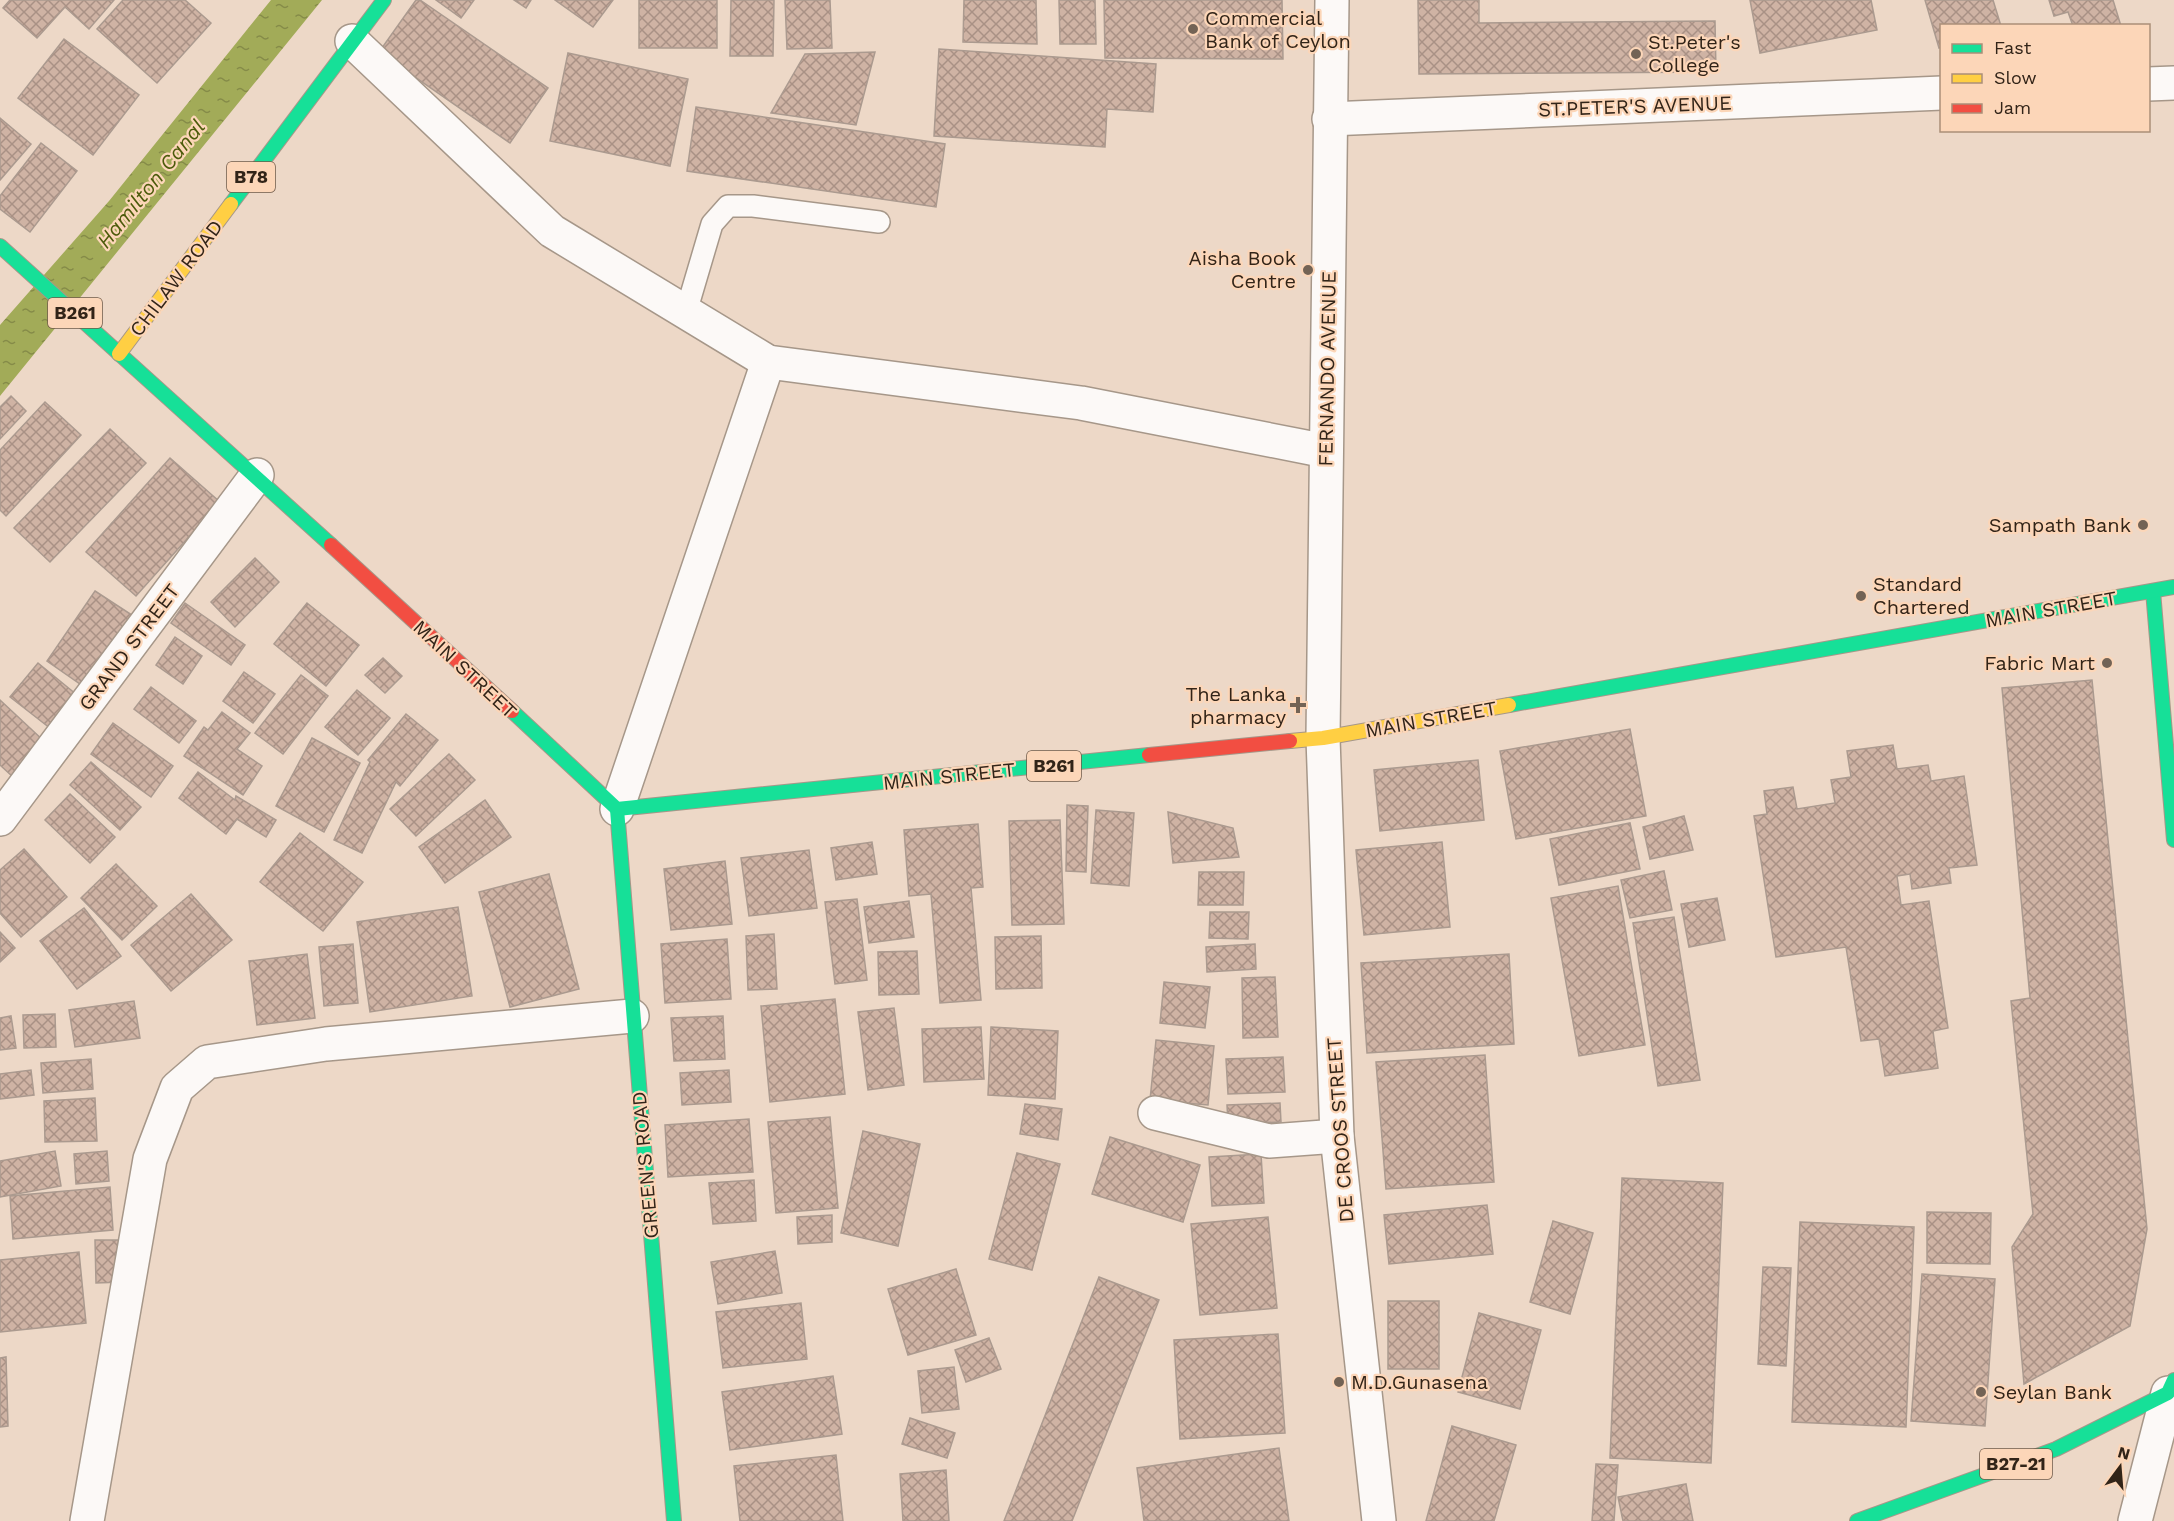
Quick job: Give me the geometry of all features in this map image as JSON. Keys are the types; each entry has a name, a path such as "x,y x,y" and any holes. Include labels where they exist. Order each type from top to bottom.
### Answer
{"main road":[{"name":"CHILAW ROAD","path":"118,354 384,0"},
{"name":"MAIN STREET","path":"0,246 32,272 118,354 257,475 617,809 1323,738 2174,586"},
{"path":"2153,591 2174,840"},
{"name":"GREEN'S ROAD","path":"617,809 674,1521"},
{"name":"B27-21","path":"1857,1521 2056,1449 2171,1387"}],"street":[{"name":"FERNANDO AVENUE","path":"1323,738 1332,0"},
{"path":"352,40 552,231 768,362 1081,403 1326,451"},
{"path":"2150,84 2174,83"},
{"name":"ST.PETER'S AVENUE","path":"1329,119 1940,93"},
{"path":"617,809 768,362"},
{"name":"GRAND STREET","path":"0,819 257,475"},
{"name":"DE CROOS STREET","path":"1323,738 1337,1136 1379,1521"},
{"path":"87,1521 150,1159 177,1088 207,1062 326,1044 632,1016"},
{"path":"1155,1113 1269,1140 1337,1136"},
{"path":"2135,1521 2171,1387"}],"lane":[{"path":"686,312 712,224 728,207 753,206 879,222"}],"water":[{"name":"Hamilton Canal","path":"271,0 322,0 0,396 0,325 109,201"}],"building":[{"path":"10,0 114,0 89,29 65,7 37,38 3,8"},
{"path":"123,0 185,0 211,23 157,83 97,29"},
{"path":"416,0 420,0 548,88 510,143 379,52"},
{"path":"436,0 474,0 461,18"},
{"path":"514,0 531,0 526,8"},
{"path":"555,0 613,0 593,27"},
{"path":"639,0 717,0 717,48 639,48"},
{"path":"731,0 774,0 773,56 730,56"},
{"path":"785,0 830,0 832,48 787,49"},
{"path":"964,0 1036,0 1037,44 963,42"},
{"path":"1059,0 1095,0 1096,44 1060,44"},
{"name":"Commercial Bank of Ceylon","path":"1104,0 1282,0 1283,59 1105,58"},
{"path":"1418,0 1479,0 1479,23 1715,21 1716,72 1419,74"},
{"path":"1750,0 1871,0 1877,30 1760,53"},
{"path":"1925,0 1993,0 2000,24 1940,24 1939,48"},
{"path":"2049,0 2113,0 2120,24 2072,24 2068,12 2054,16"},
{"path":"64,39 139,95 93,155 18,98"},
{"path":"939,49 1156,64 1153,112 1107,109 1105,147 934,136"},
{"path":"875,52 856,125 771,113 805,54"},
{"path":"568,53 688,79 670,166 550,141"},
{"path":"696,107 945,144 936,207 687,171"},
{"path":"0,118 31,144 0,180"},
{"path":"41,143 77,171 30,232 0,209 0,196"},
{"path":"11,396 26,411 0,439 0,407"},
{"path":"45,402 81,435 6,516 0,510 0,450"},
{"path":"110,429 146,463 50,562 14,528"},
{"path":"170,458 220,502 136,596 86,552"},
{"path":"255,558 279,582 235,627 211,602"},
{"path":"95,591 138,619 90,691 47,661"},
{"path":"185,603 245,645 231,665 171,623"},
{"path":"307,603 359,645 326,686 274,644"},
{"path":"175,637 202,656 183,684 156,665"},
{"path":"383,658 402,676 385,693 365,675"},
{"path":"38,663 82,699 55,732 10,697"},
{"path":"244,672 275,694 253,723 223,701"},
{"path":"301,675 328,696 283,754 255,733"},
{"path":"2092,680 2147,1229 2130,1326 2024,1384 2012,1247 2033,1214 2011,1001 2030,998 2002,688"},
{"path":"151,687 196,721 179,743 134,709"},
{"path":"357,690 390,718 358,755 325,727"},
{"path":"0,700 46,743 13,777 0,765"},
{"path":"222,712 250,733 237,749 262,766 243,795 184,756 204,727 208,730"},
{"path":"406,714 438,740 400,786 396,782 362,853 334,840 370,762 368,760"},
{"path":"113,723 173,766 151,797 91,754"},
{"path":"1630,729 1646,816 1516,839 1500,751"},
{"path":"312,738 360,763 324,832 276,806"},
{"path":"1893,745 1897,769 1928,765 1931,781 1964,776 1977,865 1949,868 1951,883 1912,889 1910,874 1897,876 1901,905 1929,901 1948,1028 1933,1031 1938,1068 1885,1076 1879,1039 1861,1041 1846,947 1776,957 1754,816 1767,814 1764,791 1793,787 1797,809 1835,803 1831,780 1851,777 1847,751"},
{"path":"449,754 475,780 416,836 390,809"},
{"path":"1478,760 1484,820 1380,831 1374,770"},
{"path":"91,762 141,807 120,830 70,785"},
{"path":"198,772 235,800 236,796 276,820 266,837 237,819 226,834 179,798"},
{"path":"70,794 115,837 90,863 45,820"},
{"path":"485,800 511,837 445,883 419,847"},
{"path":"1067,805 1088,806 1086,872 1066,871"},
{"path":"1096,810 1134,813 1129,886 1091,883"},
{"path":"1168,812 1233,828 1239,857 1173,863"},
{"path":"1684,816 1693,850 1650,859 1643,827"},
{"path":"1060,820 1064,924 1012,925 1009,821"},
{"path":"1630,823 1640,869 1559,885 1550,839"},
{"path":"978,824 983,887 971,888 981,1000 940,1003 931,894 909,896 904,830"},
{"path":"300,833 363,882 323,931 260,882"},
{"path":"872,842 877,874 836,880 831,848"},
{"path":"1442,842 1450,927 1364,935 1356,850"},
{"path":"24,849 67,897 21,937 0,913 0,870"},
{"path":"809,850 817,908 749,916 741,858"},
{"path":"725,861 732,924 671,930 664,869"},
{"path":"116,864 157,906 122,940 81,898"},
{"path":"1664,871 1672,910 1630,918 1621,880"},
{"path":"1199,872 1244,872 1243,905 1198,905"},
{"path":"549,874 579,989 510,1007 479,892"},
{"path":"1618,886 1645,1045 1579,1056 1551,898"},
{"path":"191,894 232,940 171,991 131,945"},
{"path":"1717,898 1725,940 1689,947 1681,904"},
{"path":"857,899 867,980 835,984 825,902"},
{"path":"909,901 914,937 869,943 864,907"},
{"path":"458,907 472,996 370,1012 357,922"},
{"path":"84,908 121,956 77,989 40,941"},
{"path":"1210,912 1249,912 1248,939 1209,938"},
{"path":"1674,917 1700,1080 1658,1086 1633,923"},
{"path":"0,932 15,948 0,962"},
{"path":"774,934 777,989 748,990 746,936"},
{"path":"1041,936 1042,988 996,989 995,937"},
{"path":"727,939 731,999 665,1003 661,944"},
{"path":"353,944 358,1003 324,1006 319,947"},
{"path":"1255,944 1256,969 1207,972 1206,947"},
{"path":"917,951 919,994 879,995 878,952"},
{"path":"307,954 315,1018 257,1025 249,961"},
{"path":"1509,954 1514,1044 1367,1053 1361,963"},
{"path":"1275,977 1278,1037 1243,1038 1242,978"},
{"path":"1164,982 1210,987 1205,1028 1160,1023"},
{"path":"835,999 845,1094 770,1102 761,1006"},
{"path":"134,1001 140,1038 75,1047 69,1010"},
{"path":"894,1008 904,1085 868,1090 858,1012"},
{"path":"55,1014 56,1047 24,1048 23,1015"},
{"path":"11,1016 16,1048 0,1050 0,1018"},
{"path":"723,1016 725,1059 674,1061 671,1018"},
{"path":"981,1027 984,1079 924,1082 922,1029"},
{"path":"991,1027 1058,1031 1055,1099 988,1095"},
{"path":"1156,1040 1214,1046 1208,1105 1150,1100"},
{"path":"1485,1055 1494,1182 1386,1189 1376,1062"},
{"path":"1283,1057 1285,1092 1228,1094 1226,1059"},
{"path":"91,1059 93,1089 43,1093 41,1063"},
{"path":"31,1070 34,1095 0,1099 0,1074"},
{"path":"729,1070 731,1102 682,1105 680,1073"},
{"path":"95,1098 97,1141 45,1142 44,1101"},
{"path":"1280,1103 1281,1122 1228,1124 1227,1105"},
{"path":"1025,1104 1062,1109 1058,1140 1020,1134"},
{"path":"830,1117 838,1208 776,1213 768,1122"},
{"path":"749,1119 753,1172 668,1177 665,1125"},
{"path":"863,1131 920,1144 898,1246 841,1233"},
{"path":"1110,1137 1200,1165 1183,1222 1092,1194"},
{"path":"55,1151 61,1186 0,1197 0,1161"},
{"path":"107,1151 109,1181 76,1184 74,1154"},
{"path":"1017,1153 1060,1164 1032,1270 989,1259"},
{"path":"1261,1154 1264,1203 1212,1206 1209,1157"},
{"path":"1622,1178 1723,1183 1711,1463 1610,1458"},
{"path":"754,1180 756,1221 713,1224 709,1183"},
{"path":"110,1187 113,1230 13,1239 10,1196"},
{"path":"1487,1205 1493,1254 1389,1264 1384,1215"},
{"path":"1927,1212 1991,1213 1990,1264 1927,1263"},
{"path":"832,1215 832,1242 798,1244 797,1217"},
{"path":"1268,1217 1277,1308 1200,1315 1191,1224"},
{"path":"1553,1221 1593,1233 1570,1314 1530,1302"},
{"path":"1800,1222 1914,1227 1906,1427 1792,1422"},
{"path":"95,1240 121,1240 123,1282 96,1283"},
{"path":"775,1251 782,1293 718,1304 711,1262"},
{"path":"79,1252 86,1323 0,1332 0,1260"},
{"path":"1763,1267 1791,1268 1786,1366 1758,1364"},
{"path":"956,1269 976,1335 908,1355 888,1289"},
{"path":"1922,1274 1995,1279 1985,1426 1911,1421"},
{"path":"1099,1277 1159,1300 1072,1521 1004,1521"},
{"path":"1388,1301 1439,1301 1439,1369 1388,1369"},
{"path":"801,1303 807,1359 723,1368 716,1312"},
{"path":"1479,1313 1541,1330 1520,1409 1458,1392"},
{"path":"1278,1334 1285,1433 1180,1439 1174,1340"},
{"path":"989,1338 1001,1369 966,1382 955,1350"},
{"path":"6,1357 8,1426 0,1427 0,1358"},
{"path":"954,1367 959,1409 922,1413 918,1371"},
{"path":"833,1376 842,1434 730,1450 722,1392"},
{"path":"910,1418 955,1433 947,1458 902,1444"},
{"path":"1452,1426 1516,1445 1494,1521 1426,1521"},
{"path":"1279,1448 1289,1521 1144,1521 1137,1468"},
{"path":"836,1455 843,1521 740,1521 734,1466"},
{"path":"1596,1464 1618,1465 1614,1521 1592,1521"},
{"path":"946,1470 949,1521 903,1521 900,1474"},
{"path":"1686,1484 1693,1521 1623,1521 1618,1497"}],"traffic: fast":[{"path":"231,204 384,0"},
{"path":"0,246 331,545"},
{"path":"1509,705 2174,587"},
{"path":"2153,591 2174,840"},
{"path":"512,711 617,809 1149,755"},
{"path":"617,809 674,1521"},
{"path":"1857,1521 2056,1449 2168,1393 2174,1380"}],"traffic: slow":[{"path":"119,354 231,204"},
{"path":"1290,741 1323,738 1509,705"}],"traffic: jam":[{"path":"331,545 512,711"},
{"path":"1149,755 1290,741"}],"place":[{"name":"Commercial Bank of Ceylon","path":"1193,29"},
{"name":"St.Peter's College","path":"1636,54"},
{"name":"Aisha Book Centre","path":"1308,270"},
{"name":"Sampath Bank","path":"2143,525"},
{"name":"Standard Chartered","path":"1861,596"},
{"name":"Fabric Mart","path":"2107,663"},
{"name":"The Lanka pharmacy","path":"1298,705"},
{"name":"M.D.Gunasena","path":"1339,1382"},
{"name":"Seylan Bank","path":"1981,1392"}]}
